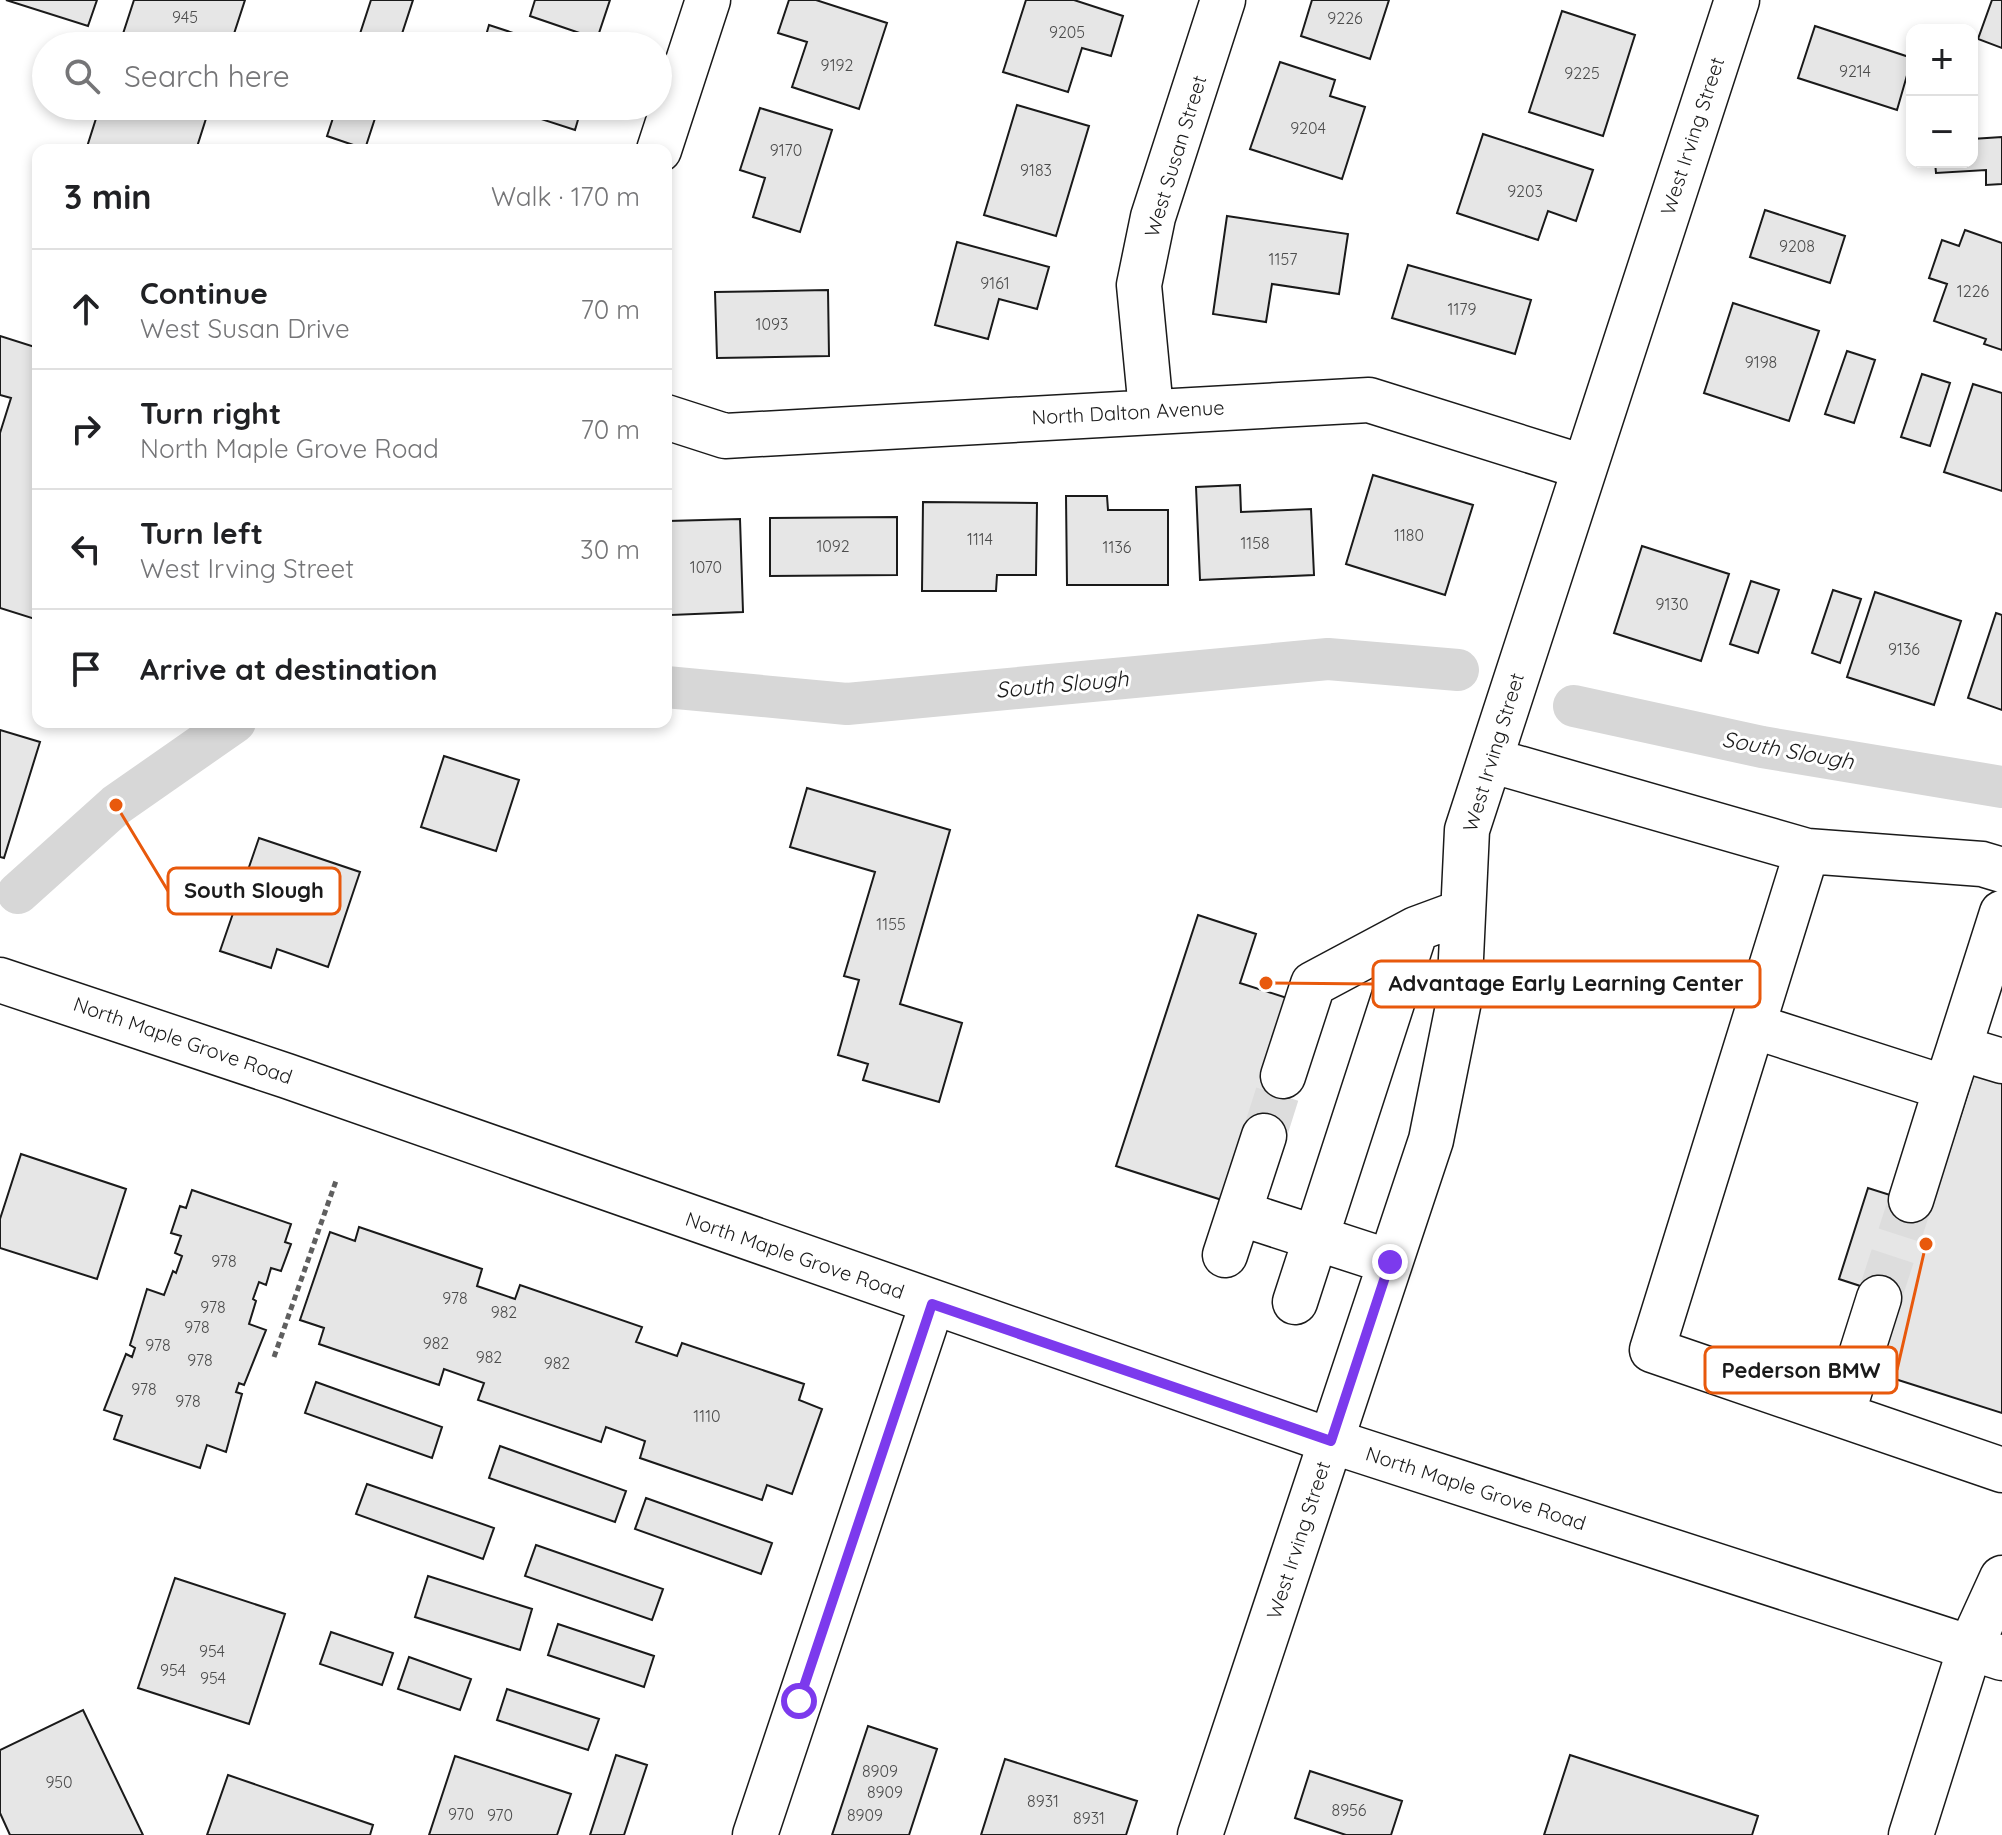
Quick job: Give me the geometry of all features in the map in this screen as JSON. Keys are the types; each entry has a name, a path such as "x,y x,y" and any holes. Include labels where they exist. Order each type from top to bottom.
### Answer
{"street":[{"path":"672,110 708,0"},
{"name":"West Susan Street","path":"1151,410 1139,285 1153,217 1223,0"},
{"name":"West Irving Street","path":"1200,1835 1431,1140 1459,1001 1467,830 1737,0"},
{"path":"661,144 669,120"},
{"name":"North Dalton Avenue","path":"672,419 725,436 1369,400 1583,467"},
{"path":"1490,760 1807,851 1982,864 2002,870"},
{"path":"1807,851 1652,1350 2002,1470"},
{"path":"1283,1076 1313,984 1416,929 1462,912"},
{"path":"1911,1200 2002,913"},
{"path":"1295,1302 1416,929"},
{"name":"North Maple Grove Road","path":"0,980 287,1076 1331,1441 1986,1653"},
{"path":"1753,1026 1953,1068 2002,1061"},
{"path":"1225,1255 1264,1136"},
{"path":"1239,1213 1390,1262"},
{"path":"1842,1415 1879,1298"},
{"path":"755,1835 932,1304"},
{"path":"1911,1835 1986,1653 2002,1578"}],"path":[{"path":"274,1357 337,1178"}],"building":[{"path":"6,0 97,0 88,26"},
{"path":"134,0 245,0 235,32 124,32"},
{"path":"371,0 413,0 403,32 361,32"},
{"path":"535,0 610,0 599,32 577,32 530,16"},
{"path":"789,0 816,0 887,23 859,109 792,87 807,42 778,33"},
{"path":"1026,0 1074,0 1123,16 1111,56 1082,48 1068,92 1003,72"},
{"path":"1312,0 1389,0 1370,59 1301,36"},
{"path":"1992,0 2002,0 2002,48 1978,39"},
{"path":"1562,11 1635,35 1603,136 1529,112"},
{"path":"489,25 510,32 487,32"},
{"path":"1815,26 1906,56 1906,79 1897,110 1798,78"},
{"path":"1280,62 1335,80 1330,96 1365,107 1342,179 1250,149"},
{"path":"1017,105 1089,126 1056,236 984,215"},
{"path":"760,108 832,130 800,232 753,217 765,178 740,170"},
{"path":"96,120 206,120 198,144 88,144"},
{"path":"332,120 374,120 367,144 350,144 327,136"},
{"path":"544,120 578,120 575,130"},
{"path":"1483,134 1593,170 1576,221 1548,211 1538,240 1457,213"},
{"path":"2002,137 2002,184 1986,185 1986,170 1936,173 1936,168 1978,168 1978,139"},
{"path":"1765,210 1845,236 1830,283 1750,257"},
{"path":"1227,216 1348,234 1339,294 1272,284 1266,322 1213,314"},
{"path":"1965,230 2002,243 2002,350 1984,344 1986,339 1934,321 1947,284 1929,278 1942,240 1959,246"},
{"path":"957,242 1049,267 1037,309 999,299 988,339 935,325"},
{"path":"1408,265 1531,300 1515,354 1392,318"},
{"path":"828,290 829,356 717,358 715,292"},
{"path":"1733,303 1819,331 1789,421 1704,393"},
{"path":"0,336 32,346 32,618 0,608 0,433 11,398 0,395"},
{"path":"1847,351 1875,360 1854,423 1825,414"},
{"path":"1922,374 1950,383 1930,446 1901,437"},
{"path":"1973,384 2002,393 2002,491 1944,472"},
{"path":"1373,475 1473,505 1445,595 1346,564"},
{"path":"1240,485 1241,512 1311,509 1314,575 1200,580 1196,487"},
{"path":"1066,496 1107,496 1108,510 1168,510 1168,585 1067,585"},
{"path":"923,502 1037,503 1036,575 997,575 996,591 922,591"},
{"path":"897,517 897,575 770,576 770,518"},
{"path":"740,519 743,612 672,615 672,521"},
{"path":"1642,546 1729,574 1701,661 1614,633"},
{"path":"1751,581 1779,590 1758,653 1730,644"},
{"path":"1833,590 1861,599 1840,663 1812,653"},
{"path":"1875,592 1961,621 1934,705 1847,677"},
{"path":"1996,613 2002,615 2002,710 1968,698"},
{"path":"0,730 40,742 4,858 0,857"},
{"path":"444,756 519,780 496,851 421,827"},
{"path":"807,788 950,830 900,1004 962,1023 939,1102 863,1080 868,1064 838,1055 859,980 844,976 875,872 790,847"},
{"path":"259,838 360,872 328,967 277,949 271,968 220,951"},
{"path":"1198,915 1256,934 1240,983 1287,998 1295,1080 1276,1140 1222,1200 1116,1166"},
{"path":"1976,1067 2002,1075 2002,1413 1870,1371 1894,1297 1839,1279 1868,1188 1931,1208"},
{"path":"21,1154 126,1189 97,1279 0,1248 0,1219"},
{"path":"192,1190 291,1224 285,1242 291,1244 281,1271 271,1268 266,1285 259,1282 253,1299 256,1301 249,1324 266,1330 244,1385 239,1383 236,1392 242,1394 226,1452 207,1445 200,1468 114,1439 122,1416 104,1410 126,1354 132,1357 135,1348 130,1345 147,1289 164,1295 173,1271 176,1273 182,1256 175,1253 181,1236 171,1233 180,1206 186,1208"},
{"path":"359,1227 482,1269 477,1286 515,1299 520,1285 642,1327 636,1342 677,1356 682,1343 804,1384 799,1400 822,1409 792,1494 767,1485 762,1500 640,1458 645,1441 606,1427 601,1442 478,1400 484,1383 444,1369 439,1385 319,1344 324,1328 300,1320 330,1232 355,1241"},
{"path":"316,1382 442,1427 432,1458 305,1413"},
{"path":"500,1446 626,1491 615,1522 489,1478"},
{"path":"367,1484 494,1528 483,1559 356,1514"},
{"path":"646,1498 772,1543 761,1574 635,1529"},
{"path":"536,1545 663,1589 652,1620 525,1576"},
{"path":"428,1576 532,1609 520,1650 415,1617"},
{"path":"175,1578 285,1614 249,1724 138,1688"},
{"path":"558,1624 654,1656 644,1687 548,1655"},
{"path":"331,1632 393,1653 382,1685 320,1664"},
{"path":"409,1657 471,1679 460,1710 398,1689"},
{"path":"507,1689 599,1719 588,1750 497,1720"},
{"path":"83,1710 143,1835 10,1835 0,1813 0,1750"},
{"path":"868,1726 937,1749 909,1835 832,1835"},
{"path":"616,1755 647,1765 624,1835 590,1835"},
{"path":"1570,1755 1758,1816 1752,1835 1544,1835"},
{"path":"455,1756 571,1794 557,1835 429,1835"},
{"path":"1005,1759 1137,1801 1126,1835 981,1835"},
{"path":"1310,1771 1402,1801 1391,1835 1346,1835 1295,1818"},
{"path":"228,1775 373,1825 370,1835 207,1835"}],"waterway":[{"name":"South Slough","path":"672,688 847,704 1328,659 1458,670"},
{"name":"South Slough","path":"1574,706 1762,747 2002,787"},
{"name":"South Slough","path":"18,893 116,805 226,728"}],"tunnel":[{"path":"1264,1136 1283,1076"},
{"path":"1879,1298 1911,1200"}],"place":[{"name":"South Slough","path":"116,805"},
{"name":"Advantage Early Learning Center","path":"1266,983"},
{"name":"Pederson BMW","path":"1926,1244"}],"route":[{"path":"799,1701 932,1304 1331,1441 1390,1262"}]}
